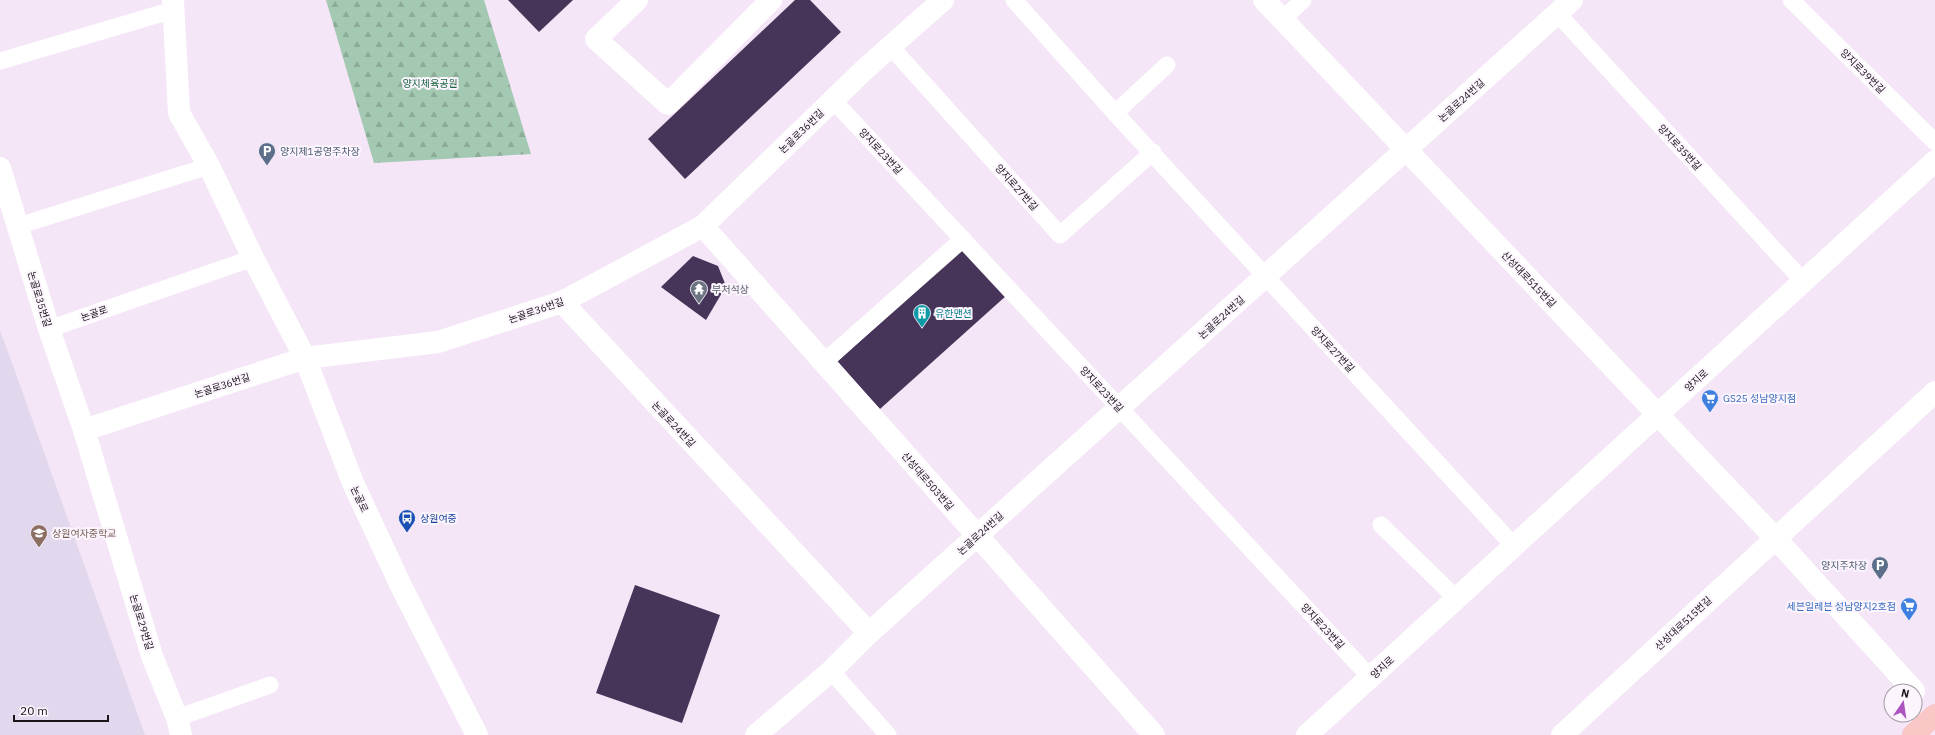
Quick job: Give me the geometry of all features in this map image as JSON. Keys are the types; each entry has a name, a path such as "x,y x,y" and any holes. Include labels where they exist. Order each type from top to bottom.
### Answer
{"main road":[{"path":"1913,735 1935,714"}],"street":[{"path":"637,0 596,39 668,104 771,0"},
{"name":"논골로36번길","path":"84,430 305,358 438,342 562,302 703,226 864,70 943,0"},
{"name":"산성대로515번길","path":"1264,0 1776,539 1908,683"},
{"name":"논골로","path":"173,5 179,113 209,166 253,258 305,358 353,484 402,588 477,735"},
{"name":"논골로24번길","path":"756,735 831,671 869,633 1565,7"},
{"name":"양지로","path":"1307,735 1935,161"},
{"name":"논골로35번길","path":"0,168 49,329 84,430"},
{"name":"산성대로503번길","path":"703,226 1154,735"},
{"name":"논골로24번길","path":"562,302 869,633"},
{"name":"산성대로515번길","path":"1562,735 1935,392"},
{"name":"논골로29번길","path":"84,430 152,656 179,726"},
{"name":"산성대로515번길","path":"1923,700 1935,714"}],"lane":[{"name":"양지로27번길","path":"1014,0 1265,276 1514,546"},
{"path":"1283,20 1303,0"},
{"name":"양지로39번길","path":"1791,0 1935,142"},
{"name":"논골로","path":"0,60 173,5"},
{"name":"양지로35번길","path":"1565,7 1803,281"},
{"name":"양지로27번길","path":"891,47 1060,235 1153,152"},
{"path":"1116,113 1166,65"},
{"name":"양지로23번길","path":"834,100 1370,677"},
{"path":"18,226 209,166"},
{"path":"824,362 963,239"},
{"name":"논골로","path":"49,329 253,258"},
{"path":"1382,525 1456,598"},
{"path":"831,671 888,735"},
{"name":"논골로29번길","path":"179,726 270,685"}],"shaded area":[{"name":"상원여자중학교","path":"0,331 11,360 145,735 0,735"}],"green space":[{"name":"양지체육공원","path":"326,0 484,0 531,154 374,163"}],"building":[{"path":"508,0 573,0 539,32"},
{"path":"795,0 810,0 841,32 685,179 648,139"},
{"name":"유한맨션","path":"964,247 1007,295 880,409 837,362"},
{"name":"부처석상","path":"693,256 718,266 726,286 706,320 661,287"},
{"path":"635,585 720,615 682,723 596,693"}],"place":[{"name":"양지제1공영주차장","path":"267,166"},
{"name":"부처석상","path":"699,304"},
{"name":"유한맨션","path":"922,328"},
{"name":"GS25 성남양지점","path":"1710,413"},
{"name":"상원여중","path":"407,533"},
{"name":"상원여자중학교","path":"39,548"},
{"name":"양지주차장","path":"1880,580"},
{"name":"세븐일레븐 성남양지2호점","path":"1909,621"}]}
